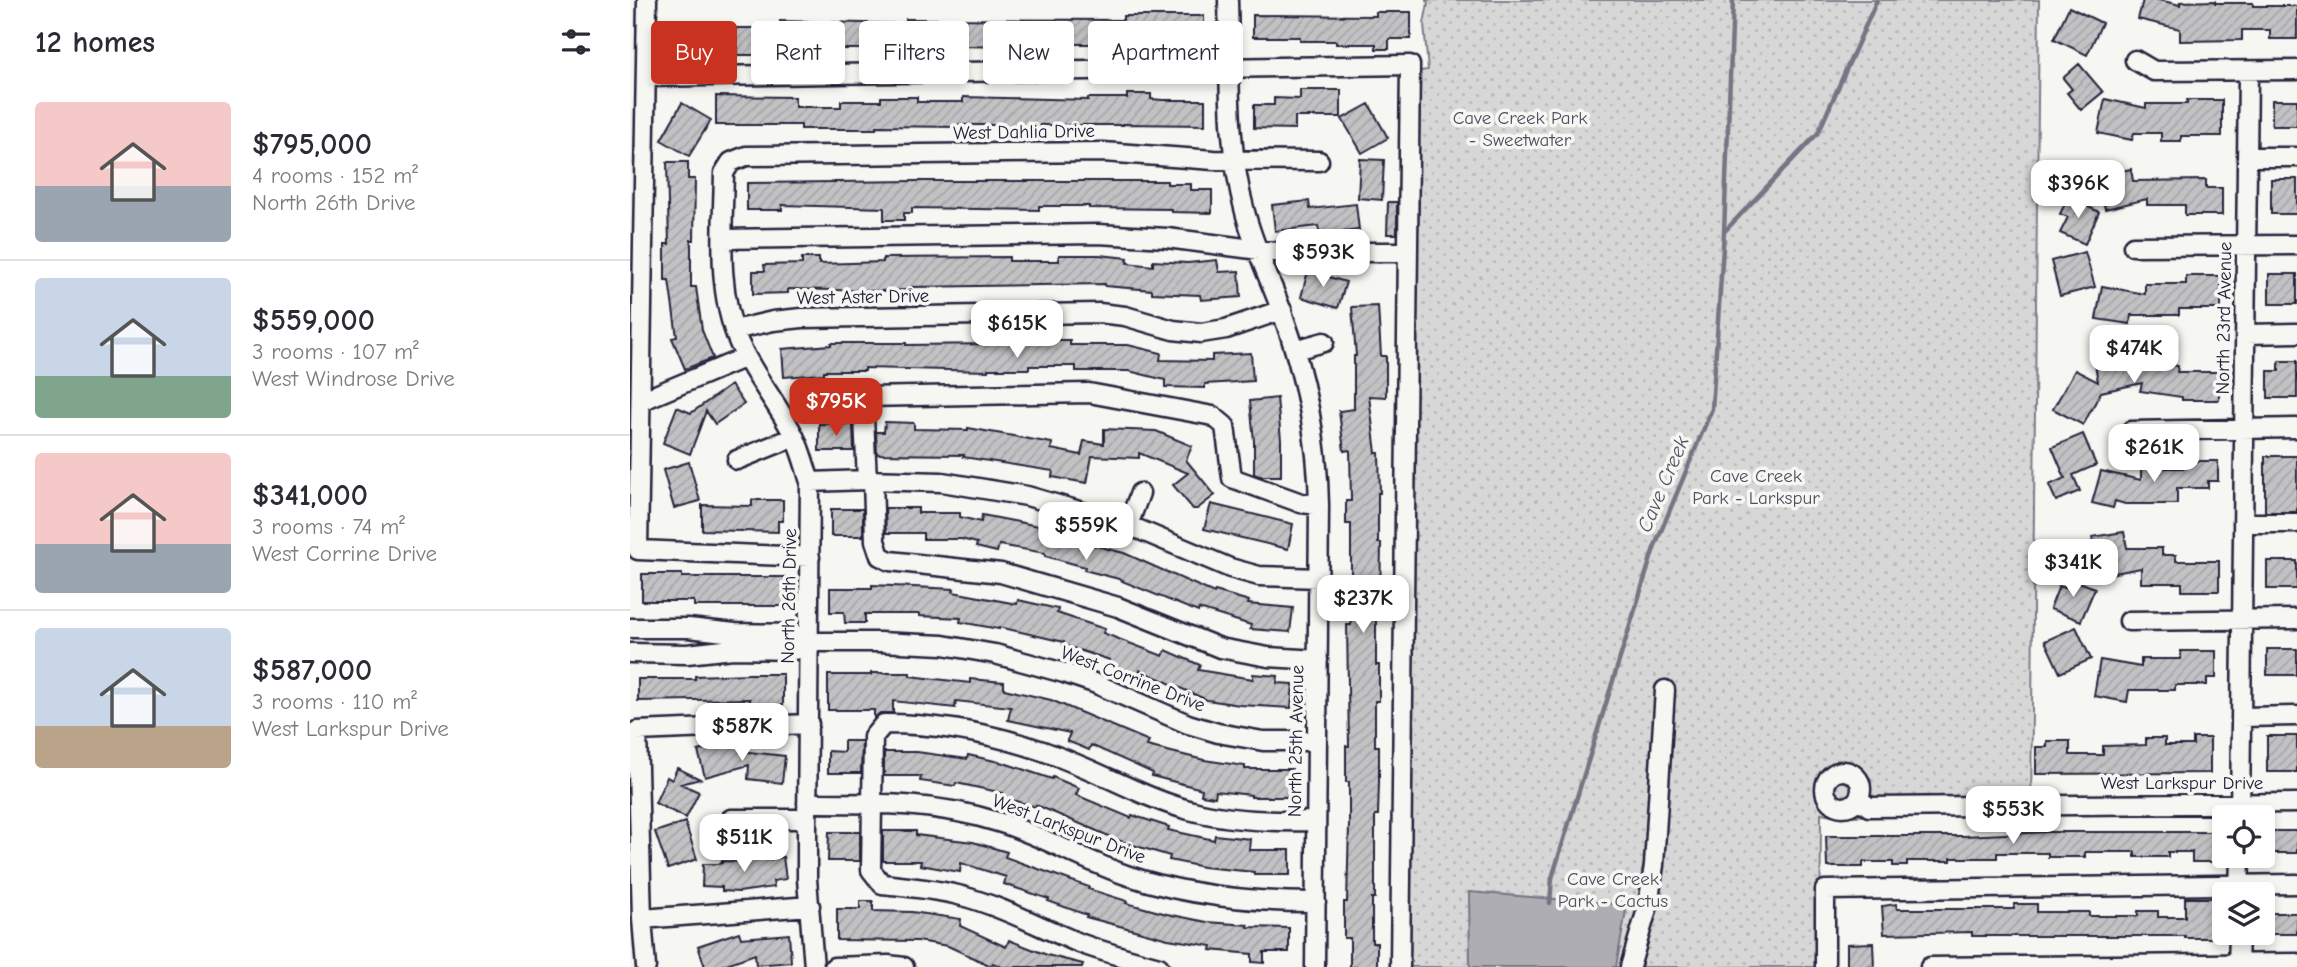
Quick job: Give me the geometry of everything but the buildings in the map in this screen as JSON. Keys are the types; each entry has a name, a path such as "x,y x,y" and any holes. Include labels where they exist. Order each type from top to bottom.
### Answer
{"street":[{"path":"647,0 638,550 810,557"},
{"name":"North 25th Avenue","path":"1228,0 1229,21"},
{"path":"2135,60 2154,71 2297,70"},
{"path":"1243,68 1410,65 1400,967"},
{"path":"646,77 1088,70"},
{"name":"North 23rd Avenue","path":"2240,805 2248,71"},
{"name":"North 25th Avenue","path":"1230,84 1230,119 1242,201 1256,248 1282,310 1295,351 1305,383 1313,427 1319,505 1314,967"},
{"name":"West Dahlia Drive","path":"731,162 746,156 1103,152 1235,160 1319,161"},
{"path":"2247,157 2297,157"},
{"name":"North 26th Drive","path":"731,162 724,173 723,239 724,285 734,330 746,357 794,437 810,482 807,811 814,967"},
{"path":"723,239 1098,234 1167,238 1283,252 1407,252"},
{"path":"2133,246 2297,244"},
{"name":"West Aster Drive","path":"734,330 802,318 1099,313 1125,316 1173,330 1201,333 1226,329 1282,310"},
{"path":"2245,334 2297,333"},
{"path":"1295,351 1324,342"},
{"path":"642,401 746,357"},
{"path":"1318,660 1268,657 1220,648 1118,607 1001,573 890,561 880,556 875,541 863,397 1088,393 1213,416 1224,426 1232,478 1301,503 1319,505"},
{"path":"2130,431 2297,428"},
{"path":"737,460 794,437"},
{"path":"810,482 942,482 990,489 1055,503 1128,525 1230,568 1297,579 1318,578"},
{"path":"1128,525 1140,493"},
{"path":"2243,523 2297,523"},
{"path":"2129,621 2297,619"},
{"name":"West Corrine Drive","path":"630,628 688,628 735,633 794,634 809,642 943,645 995,654 1094,683 1139,705 1218,733 1263,740 1317,741"},
{"name":"West Corrine Drive","path":"630,653 687,653 733,649 794,650 809,642"},
{"path":"1630,967 1648,906 1654,865 1665,691"},
{"path":"2241,717 2297,716"},
{"path":"646,967 642,919 637,731 809,723"},
{"path":"1159,967 1080,943 1002,909 961,895 882,884 871,870 873,737 884,724 915,724 962,730 1029,746 1081,766 1135,792 1191,810 1250,819 1316,821"},
{"name":"West Larkspur Drive","path":"1859,799 1870,807 2212,811"},
{"name":"West Larkspur Drive","path":"731,819 871,803 931,807 996,821 1125,874 1164,886 1234,899 1316,902"},
{"name":"West Larkspur Drive","path":"2275,806 2297,803"},
{"path":"2275,886 2297,884"},
{"path":"1825,967 1825,890 2212,890"},
{"path":"642,919 810,906"},
{"path":"2238,966 2239,945"},
{"path":"1930,967 2297,964"},
{"path":"834,967 904,967"}],"green space":[{"name":"Cave Creek Park - Larkspur","path":"1426,0 2039,0 2031,814 1838,816 1821,813 1820,967 1405,967 1413,72 1428,70 1424,24 1428,3"}],"shaded area":[{"path":"1469,892 1627,905 1616,967 1470,967"}],"waterway":[{"name":"Cave Creek","path":"1550,903 1552,878 1654,548 1712,409 1724,232 1733,0"},
{"path":"1724,232 1818,133 1877,0"}],"park label":[{"name":"Cave Creek Park - Sweetwater","path":"1520,129"},
{"name":"Cave Creek Park - Cactus","path":"1613,890"}]}
